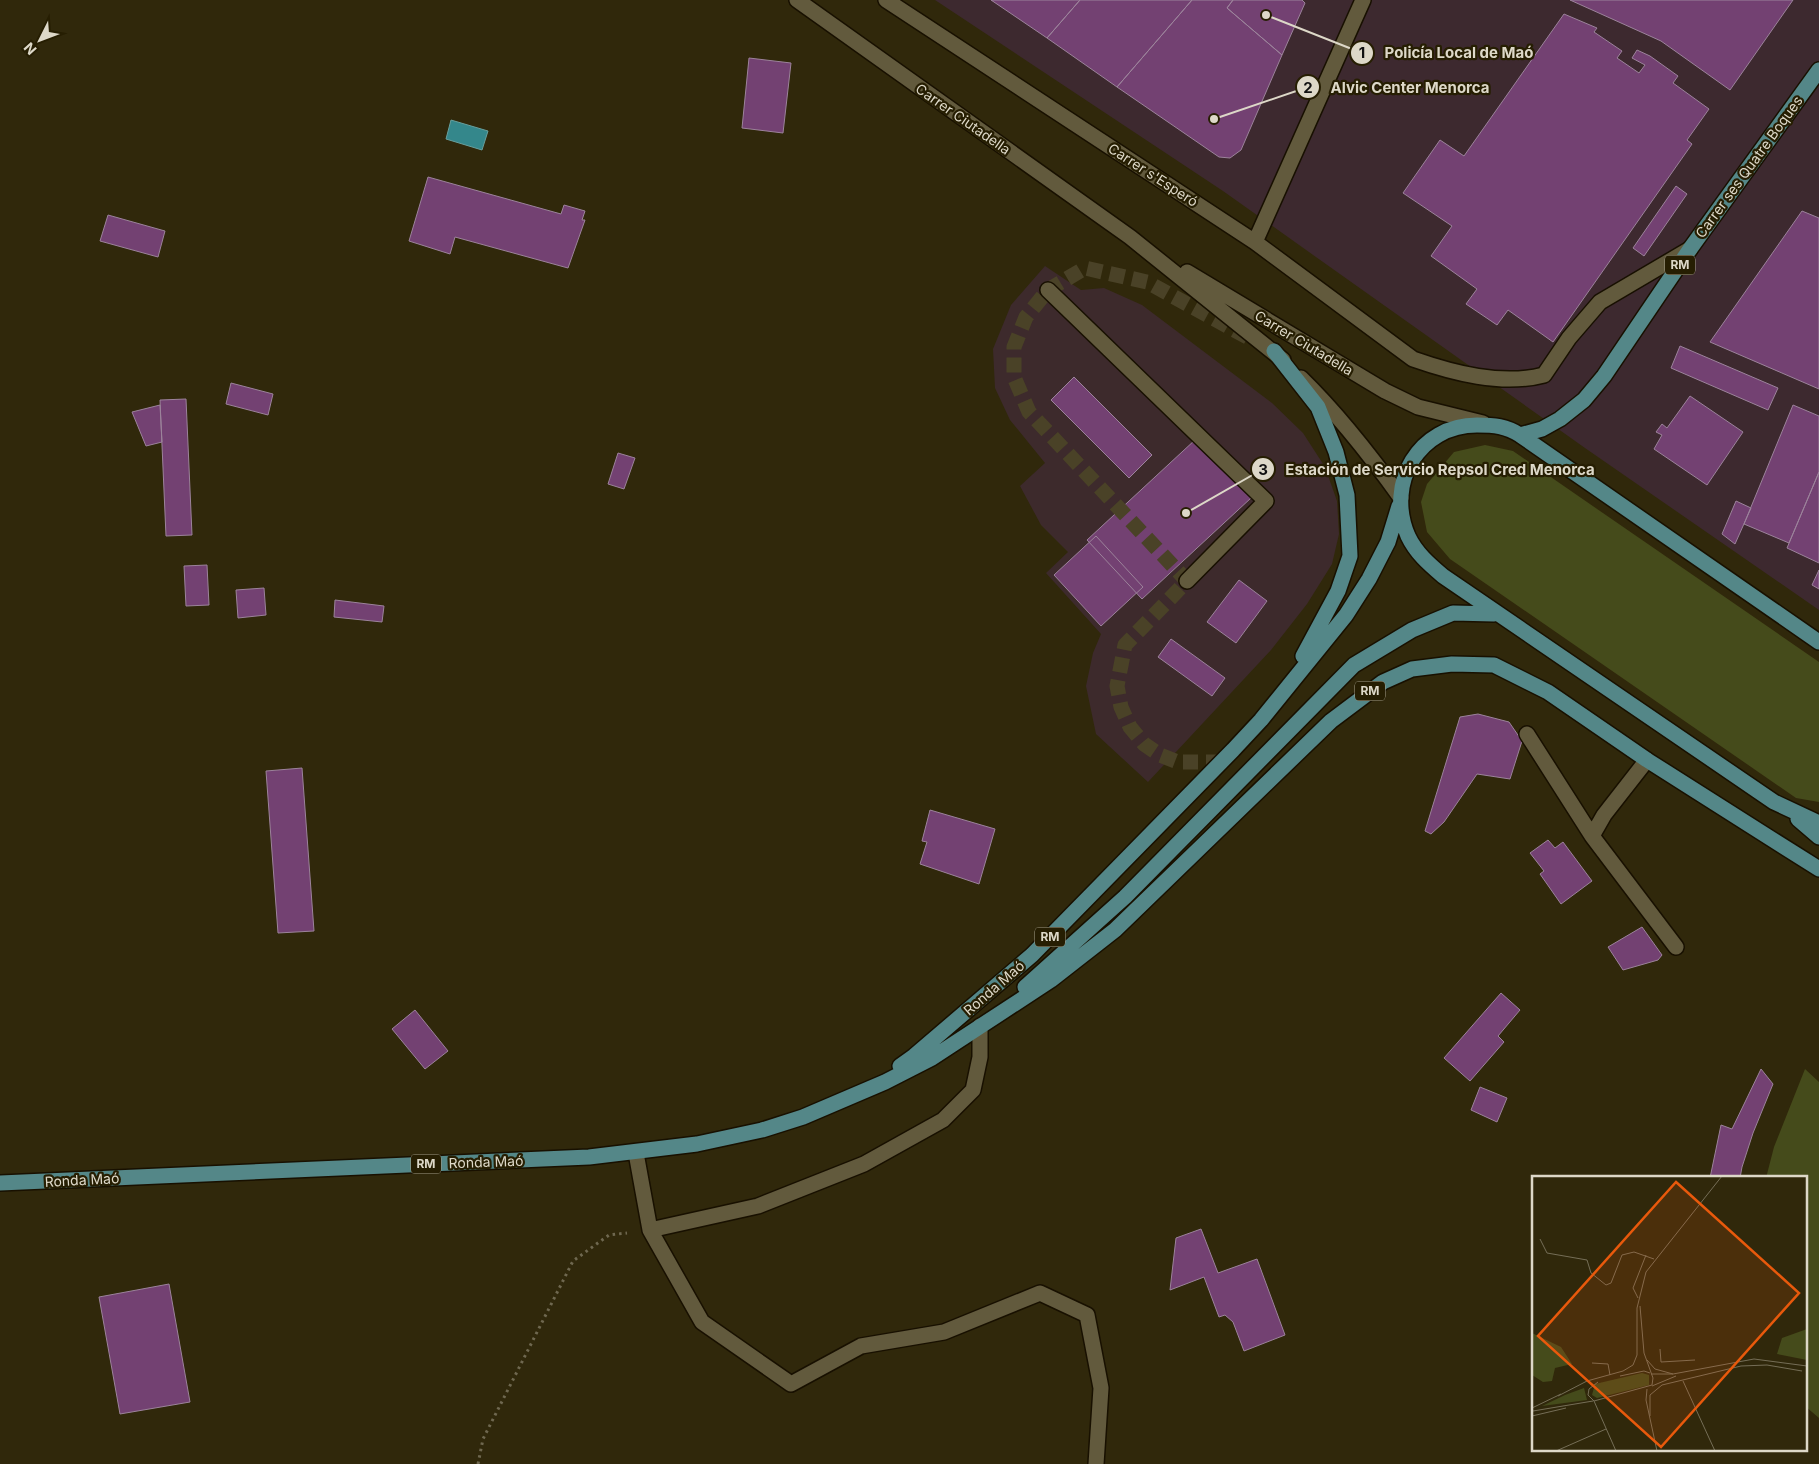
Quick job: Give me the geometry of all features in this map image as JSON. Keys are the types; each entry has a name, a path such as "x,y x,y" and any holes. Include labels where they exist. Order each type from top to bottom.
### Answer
{"main road":[{"name":"Carrer ses Quatre Boques","path":"1520,435 1542,430 1560,419 1584,400 1604,376 1690,250 1819,70"},
{"name":"RM","path":"1261,720 1311,645 1338,591 1350,556 1347,495 1336,452 1318,407 1274,351"},
{"name":"RM","path":"1819,642 1520,435 1504,426 1465,425 1438,435 1413,459 1403,477 1401,500 1403,522 1409,537 1422,558 1443,576 1496,614 1786,809 1819,823"},
{"name":"RM","path":"1261,720 1307,665 1360,593 1388,542 1401,500"},
{"name":"RM","path":"980,1026 1125,897 1354,665 1412,630 1453,612 1496,614"},
{"name":"RM","path":"980,1026 1051,980 1115,930 1304,745 1331,721 1383,682 1412,669 1452,664 1494,665 1548,692 1647,760 1819,869"},
{"name":"Ronda Maó","path":"845,1099 914,1056 1032,955 1261,720"},
{"path":"1786,809 1819,837"},
{"name":"Ronda Maó","path":"0,1184 589,1158 697,1144 762,1130 803,1117 932,1058 980,1026"}],"street":[{"name":"Carrer Ciutadella","path":"797,0 1130,237 1274,351 1326,402 1363,446 1401,500"},
{"name":"Carrer s'Esperó","path":"886,0 1255,242 1413,359 1441,369 1525,380 1544,375 1569,338 1600,302 1690,250"},
{"path":"1255,242 1363,0"},
{"name":"Carrer Ciutadella","path":"1130,237 1385,391 1418,407 1488,425"},
{"path":"1048,290 1266,501 1187,581"},
{"path":"1527,734 1592,836 1676,946"},
{"path":"1592,836 1604,815 1647,760"},
{"path":"650,1230 758,1206 864,1164 943,1120 973,1090 980,1057 980,1026"},
{"path":"636,1153 650,1230 702,1322 791,1384 861,1346 944,1332 1040,1293 1087,1315 1101,1388 1096,1464"}],"path":[{"path":"478,1464 483,1439 573,1262 609,1235 650,1230"}],"shaded area":[{"path":"935,0 1819,0 1819,610 1585,448 1223,191"},
{"path":"1045,266 1081,290 1104,288 1142,305 1272,403 1303,433 1325,467 1337,501 1339,534 1332,564 1307,604 1271,650 1148,782 1096,734 1086,686 1093,653 1101,634 1046,573 1068,552 1041,525 1020,486 1045,463 1010,420 995,388 993,349 1011,305"}],"green space":[{"path":"1485,445 1513,451 1819,662 1819,802 1796,798 1450,559 1427,532 1421,502 1427,484 1454,452"},
{"path":"1805,1069 1819,1082 1819,1418 1806,1407 1806,1176 1767,1176 1774,1147"}],"water":[{"path":"451,120 488,131 482,150 446,139"}],"building":[{"path":"991,0 1080,0 1047,38"},
{"path":"1080,0 1192,0 1117,87 1047,38"},
{"path":"1192,0 1233,0 1227,8 1282,55 1241,150 1230,158 1219,157 1117,87"},
{"path":"1233,0 1302,0 1305,3 1282,55 1227,8"},
{"path":"1570,0 1793,0 1730,90 1661,41"},
{"path":"1564,14 1597,28 1594,32 1622,51 1617,58 1639,73 1645,65 1632,58 1637,50 1650,56 1678,76 1673,83 1709,109 1687,140 1692,144 1553,342 1508,310 1497,325 1466,304 1477,289 1431,256 1452,226 1403,193 1440,140 1464,156"},
{"path":"749,58 791,63 783,133 742,128"},
{"path":"428,177 561,214 564,205 585,211 582,220 585,220 568,268 455,237 450,254 409,241"},
{"path":"1676,186 1687,194 1644,256 1633,248"},
{"path":"1802,211 1819,218 1819,389 1710,342"},
{"path":"108,215 165,231 158,257 100,241"},
{"path":"1680,346 1778,388 1768,410 1671,368"},
{"path":"1074,377 1152,455 1129,478 1051,400"},
{"path":"231,383 273,394 268,415 226,404"},
{"path":"1690,396 1743,432 1707,485 1654,449 1662,435 1656,432 1662,424 1667,428"},
{"path":"186,399 192,535 166,536 160,400"},
{"path":"160,405 162,442 146,446 132,412"},
{"path":"1793,405 1819,416 1819,472 1789,543 1744,524"},
{"path":"1196,439 1251,498 1142,599 1087,540"},
{"path":"618,453 635,458 624,489 608,484"},
{"path":"1819,472 1819,563 1787,548"},
{"path":"1736,501 1751,508 1735,544 1722,534"},
{"path":"1096,536 1143,587 1101,626 1054,575"},
{"path":"207,565 209,605 186,606 184,566"},
{"path":"1819,570 1819,589 1812,585"},
{"path":"1239,580 1267,601 1236,643 1207,622"},
{"path":"264,588 266,615 238,618 236,590"},
{"path":"335,600 384,606 382,622 334,617"},
{"path":"1171,639 1225,678 1212,696 1158,657"},
{"path":"1478,714 1509,722 1522,741 1510,779 1477,774 1444,822 1431,834 1425,831 1460,717"},
{"path":"302,768 314,931 278,933 266,771"},
{"path":"930,810 995,829 979,884 920,864 927,842 922,841"},
{"path":"1548,840 1555,848 1563,842 1592,881 1561,904 1540,874 1544,871 1530,853"},
{"path":"1642,927 1662,955 1658,960 1623,970 1608,947"},
{"path":"1501,993 1520,1010 1498,1036 1504,1042 1470,1081 1444,1058"},
{"path":"415,1010 448,1051 425,1069 392,1029"},
{"path":"1761,1069 1773,1084 1753,1133 1740,1176 1710,1176 1721,1125 1732,1129"},
{"path":"1480,1087 1507,1098 1497,1122 1471,1110"},
{"path":"1201,1229 1218,1273 1257,1259 1285,1335 1244,1351 1233,1322 1225,1315 1219,1317 1204,1277 1170,1290 1176,1238"},
{"path":"169,1284 190,1402 120,1414 99,1297"}],"tunnel":[{"path":"1221,762 1178,762 1160,755 1144,744 1130,727 1121,707 1117,686 1125,645 1187,581 1029,412 1014,377 1014,347 1026,317 1048,290 1085,268 1147,282 1249,338"}],"place":[{"name":"Policía Local de Maó","path":"1266,15"},
{"name":"Alvic Center Menorca","path":"1214,119"},
{"name":"Estación de Servicio Repsol Cred Menorca","path":"1186,513"}]}
